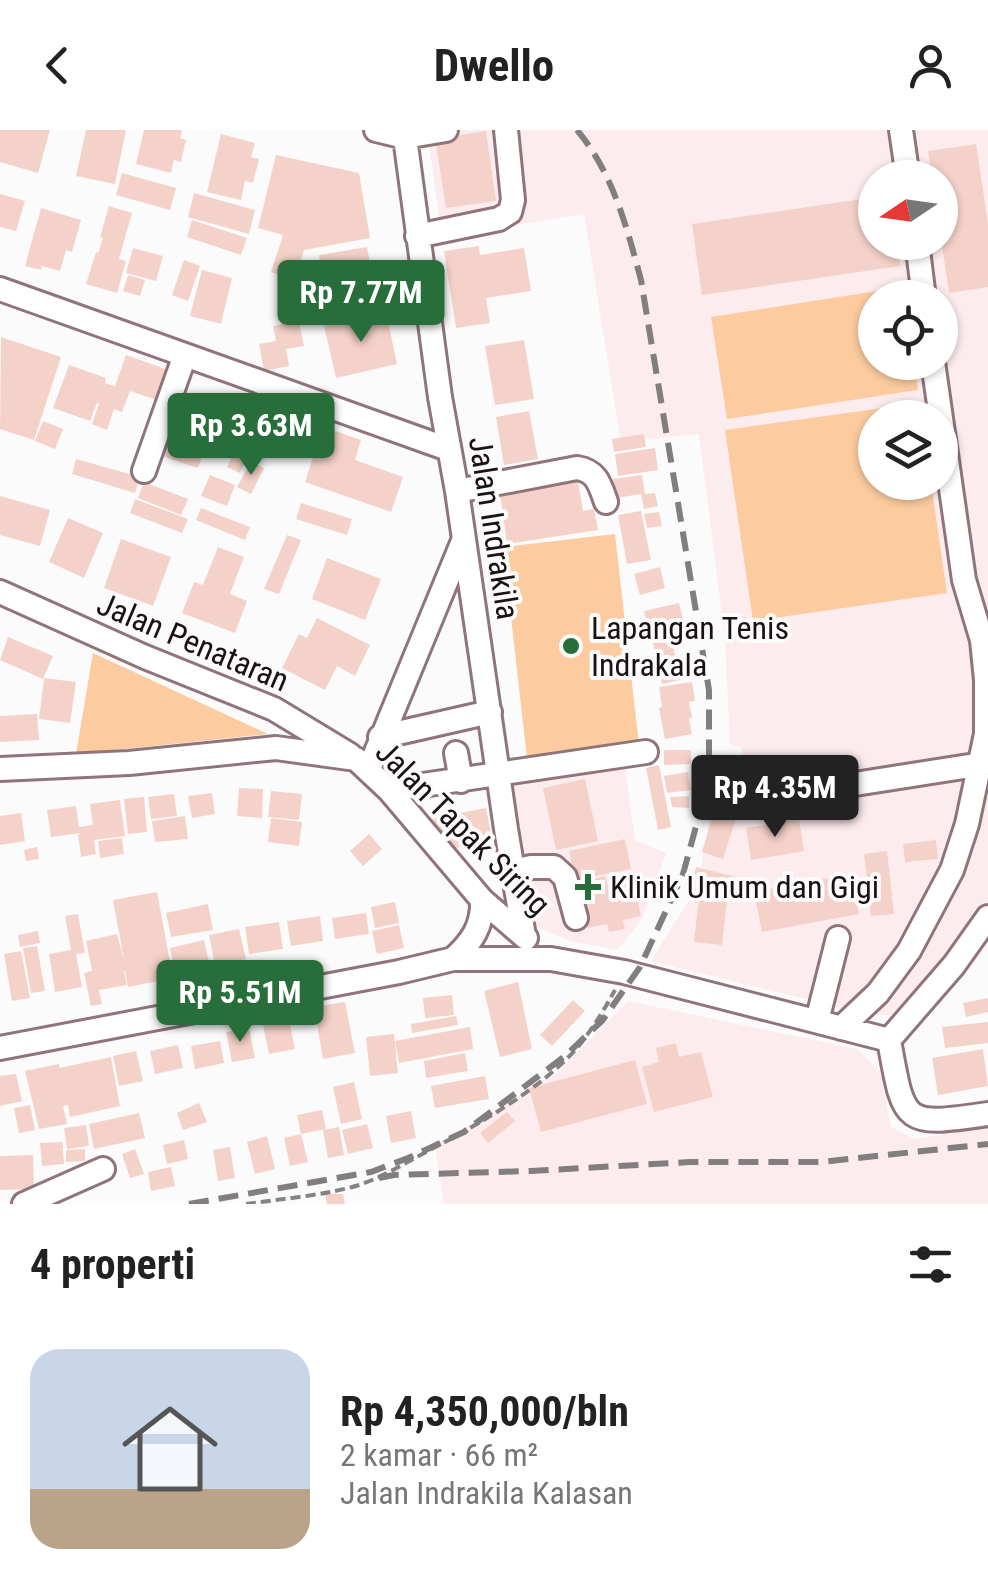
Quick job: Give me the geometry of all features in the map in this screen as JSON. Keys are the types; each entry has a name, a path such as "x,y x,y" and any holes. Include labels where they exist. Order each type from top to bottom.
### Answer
{"street":[{"path":"376,130 405,134 446,130"},
{"path":"418,236 498,219 510,212 513,200 506,130"},
{"path":"901,130 905,160"},
{"name":"Jalan Indrakila","path":"405,134 448,449 524,936"},
{"path":"0,289 448,449"},
{"path":"144,471 186,355"},
{"path":"841,1028 878,993 909,951 952,870 984,764 986,680 982,640 964,580 936,380"},
{"path":"457,491 577,468 594,474 606,502"},
{"path":"363,764 380,737 464,540"},
{"name":"Jalan Penataran","path":"0,592 145,658 274,708 363,764"},
{"path":"380,737 490,712"},
{"name":"Jalan Tapak Siring","path":"0,769 129,763 276,748 363,764 482,900 551,960 624,972 888,1040"},
{"path":"389,790 646,752"},
{"path":"456,753 461,781"},
{"path":"766,798 984,764"},
{"path":"513,872 554,866 565,877 576,918"},
{"path":"453,959 476,933 482,900"},
{"path":"988,917 954,965 888,1040 900,1096 917,1118 938,1122 988,1114"},
{"path":"817,1021 838,938"},
{"path":"0,1048 453,959 551,960"},
{"path":"24,1204 103,1169"}],"path":[{"path":"246,1204 356,1186 479,1124 575,1051 624,972"}],"shaded area":[{"path":"427,130 988,130 988,907 905,1015 870,1015 651,961 699,884 711,805 748,813 742,747 730,745 725,639 699,434 621,442 584,214 442,237"},
{"path":"858,294 858,380 917,380 918,390 727,419 711,317"},
{"path":"858,411 858,500 933,500 947,593 753,621 725,430"},
{"name":"Lapangan Tenis Indrakala","path":"615,534 639,745 527,758 503,547"},
{"path":"93,653 268,734 76,754"},
{"name":"Klinik Umum dan Gigi","path":"624,762 635,840 666,853 641,921 617,950 570,941 528,923 506,779"},
{"path":"628,1001 857,1049 880,1071 891,1127 914,1139 988,1128 988,1204 444,1204 435,1145 555,1075"}],"building":[{"path":"0,130 50,130 38,173 0,162"},
{"path":"86,130 126,130 115,184 76,176"},
{"path":"144,130 182,130 180,138 186,140 181,162 174,160 171,173 136,164"},
{"path":"486,131 496,201 446,208 435,139"},
{"path":"221,134 255,143 251,157 259,159 253,183 245,181 241,200 207,192"},
{"path":"976,144 988,223 988,287 958,292 958,280 947,280 944,260 958,260 958,160 929,160 928,151"},
{"path":"276,155 359,173 370,238 304,250 294,280 271,272 283,235 258,228"},
{"path":"122,173 176,188 170,210 116,195"},
{"path":"194,193 255,210 249,234 188,217"},
{"path":"0,194 25,201 16,231 0,227"},
{"path":"858,200 858,260 899,260 900,266 702,295 692,224"},
{"path":"109,206 132,213 119,259 126,261 117,293 86,284 103,238 100,237"},
{"path":"41,208 81,220 72,252 66,250 60,271 25,266"},
{"path":"192,220 247,238 241,255 187,237"},
{"path":"479,246 480,255 524,248 531,291 486,298 490,323 456,328 444,251"},
{"path":"367,247 380,292 327,301 319,255"},
{"path":"133,248 163,256 156,281 126,273"},
{"path":"184,260 200,266 188,301 172,295"},
{"path":"202,270 232,278 221,324 190,316"},
{"path":"128,275 145,280 140,296 123,291"},
{"path":"386,312 397,364 336,378 324,326"},
{"path":"299,321 304,346 286,349 289,366 264,371 259,344 276,341 273,326"},
{"path":"1,337 61,357 34,440 0,429"},
{"path":"524,340 534,399 495,405 485,346"},
{"path":"126,355 168,370 157,400 130,391 122,412 114,409 107,430 92,424 99,403 90,421 53,408 69,365 106,378 105,383 115,386"},
{"path":"173,411 212,424 198,468 159,455"},
{"path":"529,411 538,459 504,465 496,417"},
{"path":"43,421 63,429 55,449 35,441"},
{"path":"323,427 361,440 355,460 403,477 391,512 305,482"},
{"path":"245,429 267,440 258,457 249,453 240,473 227,467"},
{"path":"644,434 646,447 614,452 612,439"},
{"path":"655,448 658,470 618,476 615,454"},
{"path":"76,459 140,477 135,493 72,474"},
{"path":"251,462 264,468 251,494 237,487"},
{"path":"210,475 235,485 227,506 201,496"},
{"path":"642,475 645,494 655,493 658,506 644,509 641,494 616,498 613,479"},
{"path":"578,481 583,511 594,509 598,530 507,544 500,493"},
{"path":"144,482 188,499 181,515 138,498"},
{"path":"0,496 50,510 40,546 0,535"},
{"path":"135,499 188,519 182,533 130,513"},
{"path":"301,503 352,519 347,535 296,519"},
{"path":"201,508 250,527 245,540 196,520"},
{"path":"641,511 651,560 627,564 618,515"},
{"path":"659,512 662,526 647,528 644,514"},
{"path":"68,518 103,533 84,578 49,562"},
{"path":"287,535 301,540 279,594 264,589"},
{"path":"121,539 171,557 153,606 104,588"},
{"path":"218,547 244,557 230,594 247,601 235,633 182,613 194,582 203,585"},
{"path":"327,558 381,579 365,620 312,599"},
{"path":"660,567 665,588 640,595 634,574"},
{"path":"679,603 683,619 647,627 644,611"},
{"path":"317,618 370,645 355,676 337,666 325,690 282,668 299,634 307,638"},
{"path":"686,622 688,636 645,643 642,629"},
{"path":"8,637 53,656 43,679 0,660"},
{"path":"672,639 680,680 662,684 653,643"},
{"path":"44,678 76,682 70,723 39,719"},
{"path":"692,682 692,734 665,739 659,687"},
{"path":"37,714 39,740 0,742 0,716"},
{"path":"664,750 691,750 691,764 664,765"},
{"path":"659,765 671,827 658,830 646,768"},
{"path":"688,772 691,790 667,793 664,776"},
{"path":"585,779 598,841 556,850 543,788"},
{"path":"239,788 263,789 262,818 237,816"},
{"path":"271,791 302,794 299,820 268,817"},
{"path":"212,793 215,814 192,818 188,796"},
{"path":"174,794 177,816 151,819 148,797"},
{"path":"689,796 689,808 672,807 670,797"},
{"path":"144,797 147,832 128,834 124,799"},
{"path":"120,800 125,836 94,840 96,854 81,857 81,833 51,837 47,810 76,806 79,827 93,825 90,804"},
{"path":"716,805 738,812 723,859 702,852"},
{"path":"486,808 492,839 452,849 432,818"},
{"path":"21,813 25,841 0,845 0,816"},
{"path":"185,816 188,839 155,842 152,821"},
{"path":"271,818 302,822 299,846 268,842"},
{"path":"799,819 804,851 751,860 746,828"},
{"path":"369,834 382,849 363,866 350,851"},
{"path":"122,838 124,854 100,858 98,841"},
{"path":"625,839 631,869 575,880 569,851"},
{"path":"936,840 938,859 905,862 903,844"},
{"path":"37,847 39,859 26,861 24,850"},
{"path":"887,851 894,914 871,916 864,854"},
{"path":"696,867 736,877 730,900 690,889"},
{"path":"852,874 859,914 762,932 754,892"},
{"path":"605,876 608,886 633,880 641,916 623,920 625,929 609,932 607,924 587,928 577,883"},
{"path":"157,892 173,978 128,987 125,970 127,985 99,990 102,1004 91,1006 84,973 92,971 86,941 117,934 124,960 113,900"},
{"path":"699,897 727,900 722,945 694,942"},
{"path":"395,902 399,923 375,928 371,907"},
{"path":"208,904 213,930 171,937 166,913"},
{"path":"366,913 369,934 335,939 332,918"},
{"path":"78,914 85,953 76,954 82,987 55,992 49,954 71,950 65,916"},
{"path":"320,916 323,941 291,946 287,921"},
{"path":"279,922 283,949 249,954 245,927"},
{"path":"399,925 404,948 377,954 372,931"},
{"path":"239,929 246,959 215,965 209,935"},
{"path":"38,931 40,943 20,947 18,935"},
{"path":"204,940 210,967 176,975 170,948"},
{"path":"37,946 45,991 31,993 23,948"},
{"path":"21,951 30,998 12,1001 4,954"},
{"path":"518,982 532,1049 500,1057 484,991"},
{"path":"452,995 454,1015 425,1018 423,998"},
{"path":"988,998 988,1012 966,1017 963,1003"},
{"path":"573,1000 585,1011 552,1046 540,1035"},
{"path":"345,1002 355,1053 323,1059 314,1007"},
{"path":"456,1016 458,1025 412,1033 411,1024"},
{"path":"289,1020 295,1049 269,1054 263,1025"},
{"path":"988,1022 988,1043 945,1048 942,1027"},
{"path":"470,1027 473,1049 399,1063 395,1041"},
{"path":"249,1028 255,1058 232,1062 226,1032"},
{"path":"394,1034 398,1073 370,1076 366,1037"},
{"path":"220,1041 224,1063 195,1069 191,1046"},
{"path":"676,1043 679,1057 701,1052 713,1097 654,1112 642,1067 659,1062 656,1048"},
{"path":"178,1045 183,1068 155,1074 150,1051"},
{"path":"983,1049 988,1086 938,1095 932,1058"},
{"path":"136,1051 143,1081 119,1086 113,1056"},
{"path":"465,1053 468,1071 426,1078 424,1061"},
{"path":"111,1057 120,1106 70,1117 68,1105 63,1106 67,1124 39,1129 25,1071"},
{"path":"635,1060 647,1104 541,1132 529,1088"},
{"path":"16,1074 22,1101 0,1106 0,1076"},
{"path":"485,1076 489,1099 435,1108 431,1086"},
{"path":"354,1082 362,1119 341,1124 333,1087"},
{"path":"199,1103 207,1122 183,1130 177,1113"},
{"path":"30,1105 35,1130 19,1133 14,1108"},
{"path":"322,1110 326,1129 301,1134 297,1115"},
{"path":"411,1111 416,1138 391,1143 386,1116"},
{"path":"507,1112 515,1121 488,1143 480,1133"},
{"path":"139,1113 145,1138 94,1149 89,1124"},
{"path":"367,1124 373,1148 348,1154 342,1130"},
{"path":"86,1125 89,1146 67,1149 64,1128"},
{"path":"339,1127 344,1155 328,1158 323,1130"},
{"path":"301,1134 308,1162 290,1166 284,1138"},
{"path":"267,1136 275,1169 255,1174 247,1142"},
{"path":"184,1140 188,1159 167,1164 163,1145"},
{"path":"63,1142 64,1164 42,1166 40,1143"},
{"path":"230,1147 235,1178 218,1181 213,1150"},
{"path":"85,1149 85,1161 66,1162 66,1150"},
{"path":"135,1149 144,1174 130,1178 122,1154"},
{"path":"33,1155 34,1189 0,1190 0,1156"},
{"path":"171,1167 175,1186 151,1191 148,1172"},
{"path":"325,1194 343,1194 345,1204 327,1204"}],"railway":[{"path":"189,1204 371,1172 464,1132 565,1056 602,1021 640,967 683,874 709,779 709,690 641,280 609,183 577,130"},
{"path":"379,1178 690,1162 821,1162 988,1144"}],"place":[{"name":"Lapangan Tenis Indrakala","path":"571,646"},
{"name":"Klinik Umum dan Gigi","path":"588,887"}]}
